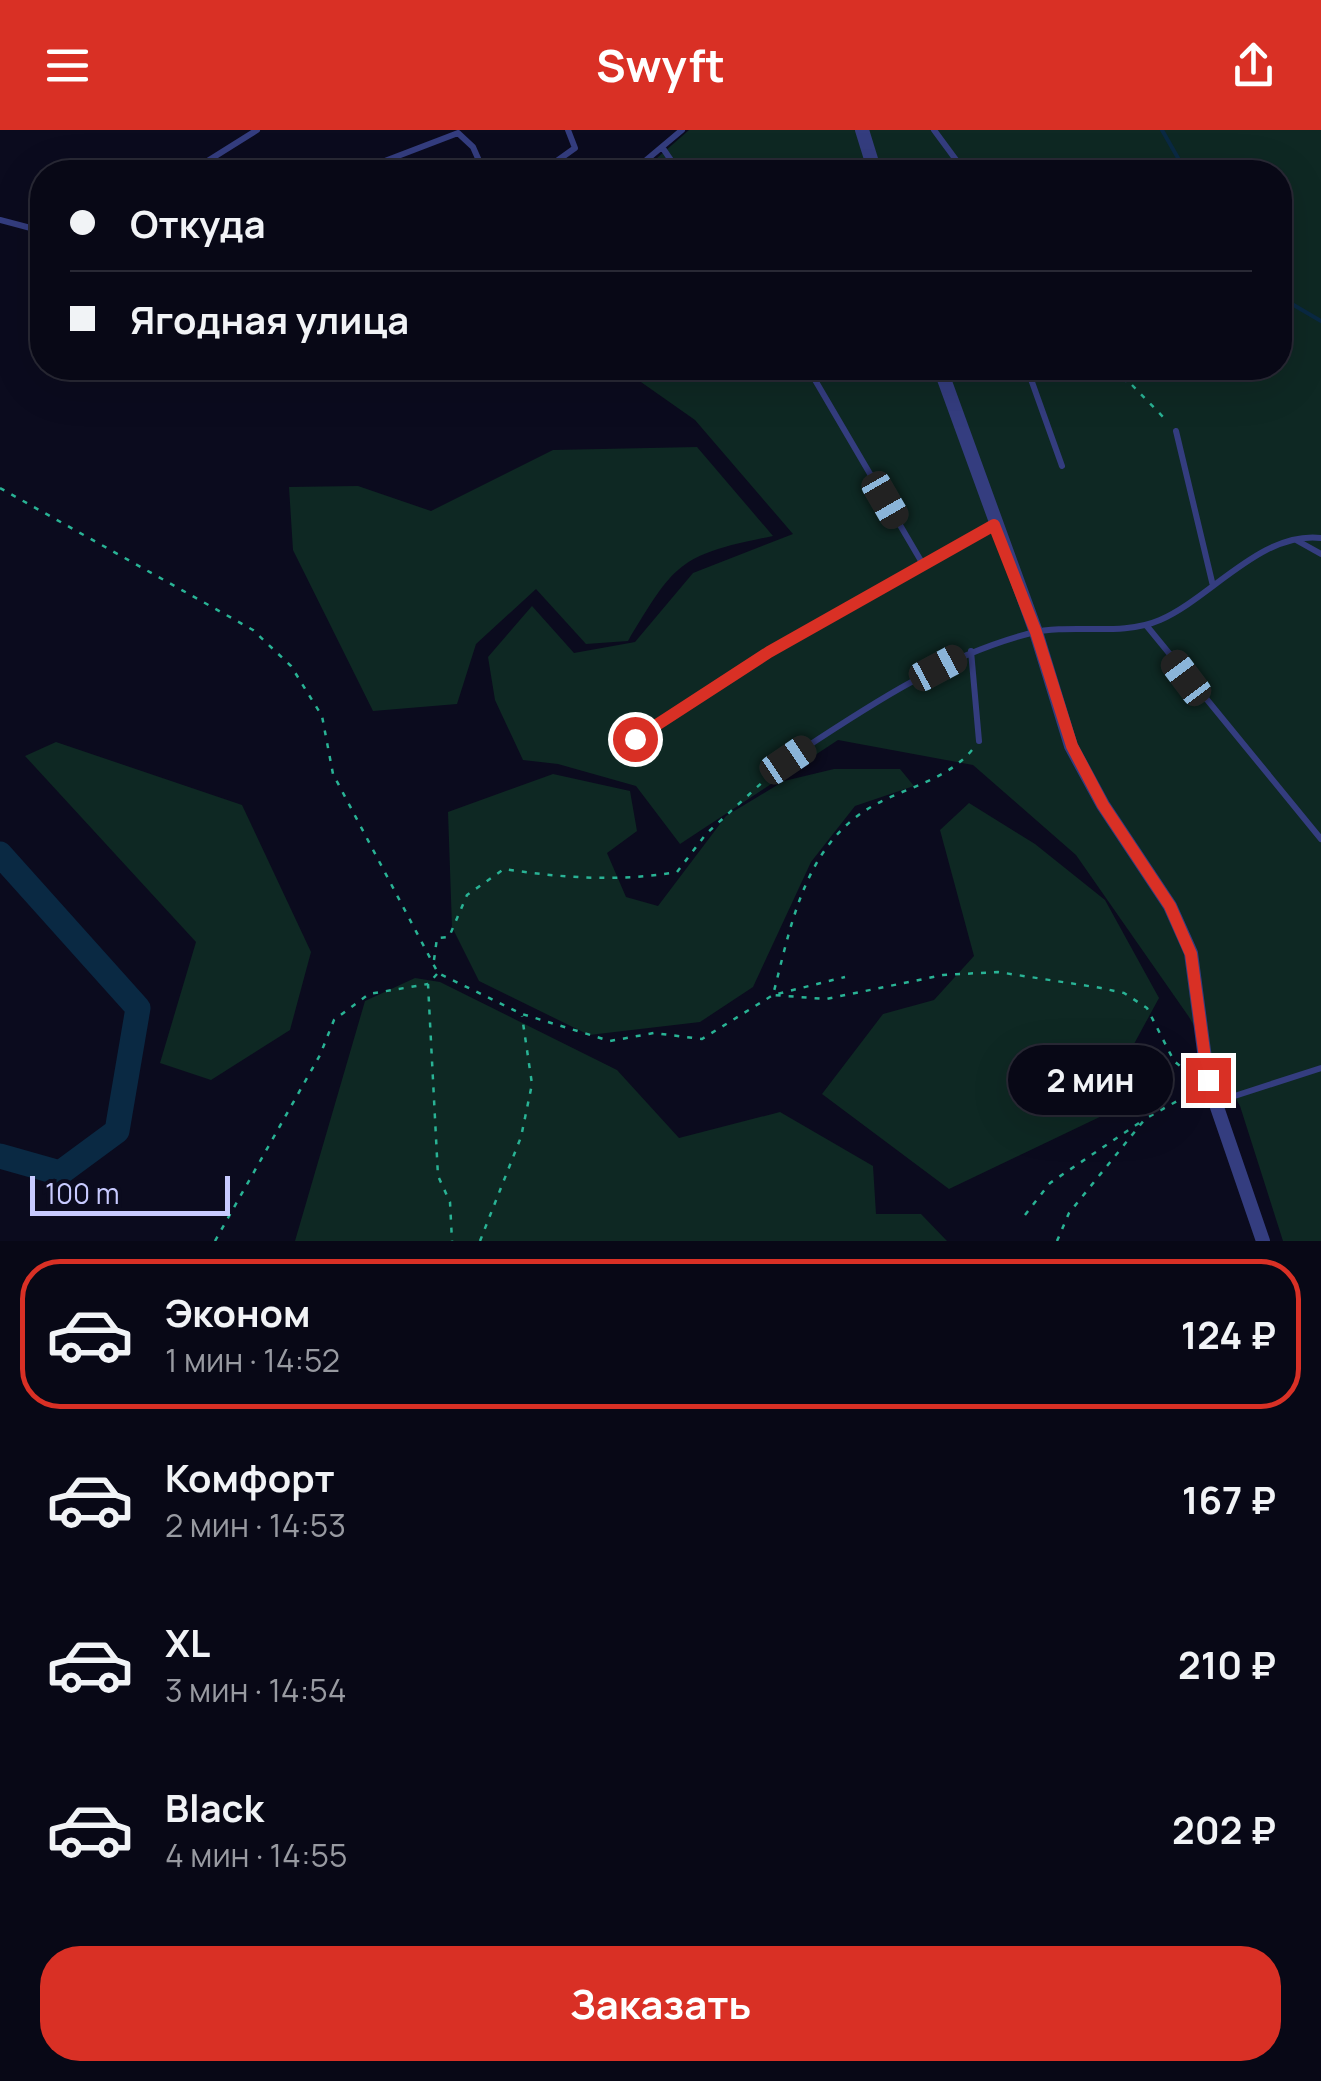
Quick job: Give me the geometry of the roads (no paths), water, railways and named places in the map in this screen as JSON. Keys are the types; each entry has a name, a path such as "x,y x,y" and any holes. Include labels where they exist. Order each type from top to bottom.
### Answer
{"street":[{"path":"862,130 871,160"},
{"path":"944,380 1036,632 1072,746 1103,805 1170,906 1191,954 1208,1080 1263,1241"}],"lane":[{"path":"209,160 257,130"},
{"path":"557,160 575,148 568,130"},
{"path":"646,160 682,130"},
{"path":"934,130 956,160"},
{"path":"388,160 458,134 473,147 479,160"},
{"path":"662,147 671,160"},
{"path":"0,220 30,228"},
{"path":"815,380 924,566"},
{"path":"1031,380 1062,466"},
{"path":"1176,430 1214,586"},
{"path":"635,739 769,652 994,525"},
{"path":"788,760 872,703 971,651 1036,632 1146,625 1276,546 1321,538"},
{"path":"1296,540 1321,554"},
{"path":"1146,625 1321,840"},
{"path":"971,651 979,741"},
{"path":"1215,1102 1321,1068"}],"waterway":[{"path":"1162,130 1179,160"},
{"path":"1292,304 1321,321"},
{"path":"0,854 138,1008 117,1131 60,1173 0,1156"}]}
